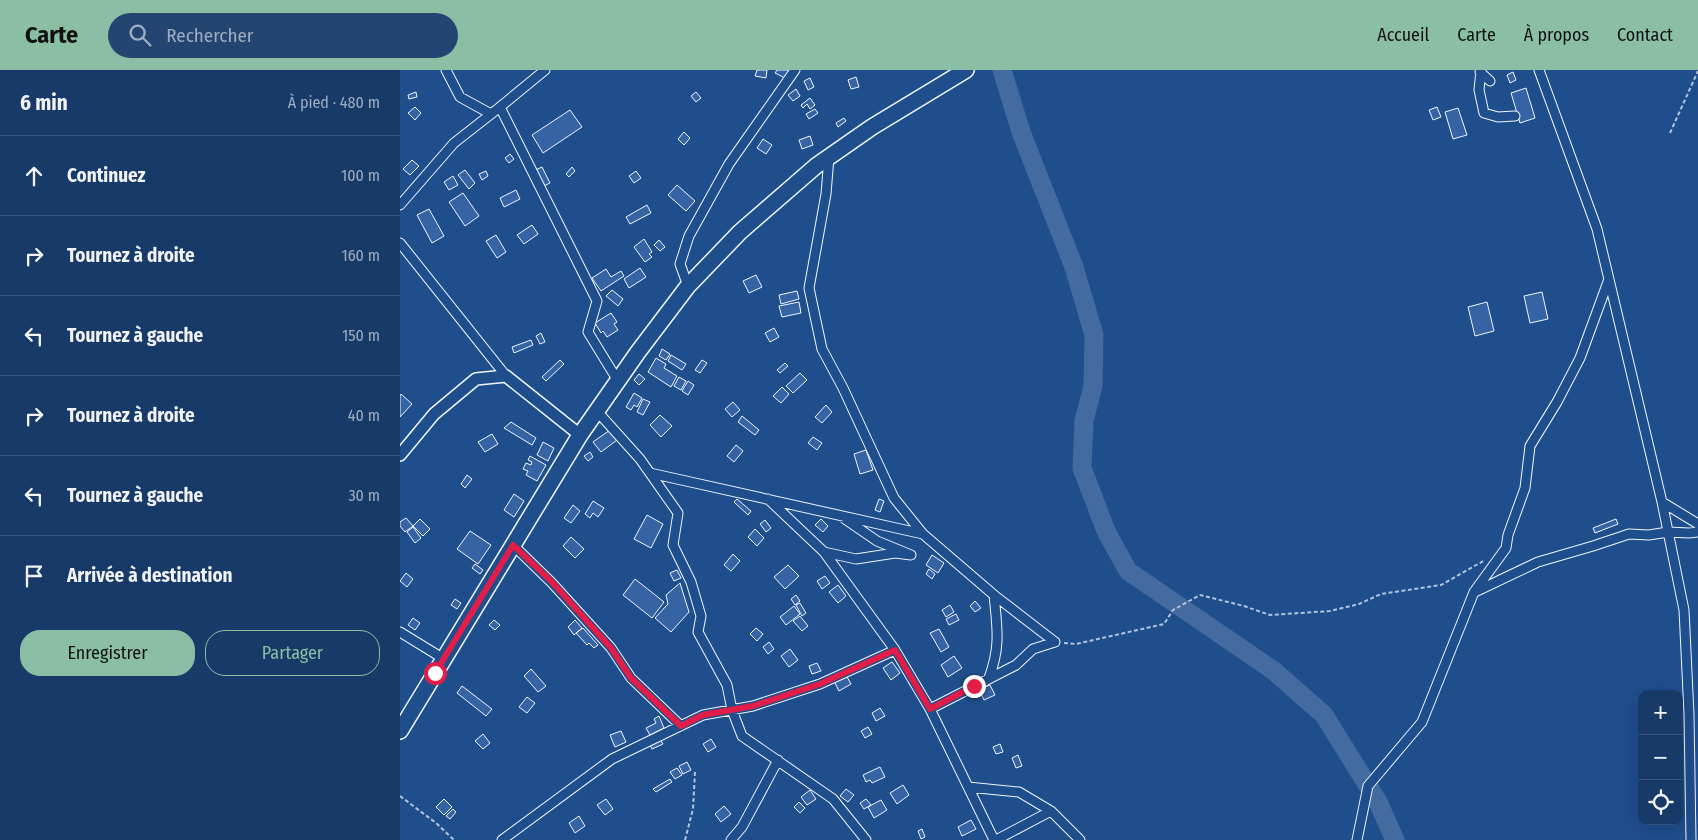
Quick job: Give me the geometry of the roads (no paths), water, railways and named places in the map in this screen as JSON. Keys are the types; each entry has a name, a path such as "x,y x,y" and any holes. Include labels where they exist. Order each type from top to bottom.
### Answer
{"main road":[{"path":"400,731 596,410 688,286 740,232 816,166 872,127 966,70"}],"street":[{"path":"446,70 460,97 491,114"},
{"path":"400,204 454,143 545,70"},
{"path":"688,286 680,264 690,236 729,164 795,70"},
{"path":"1538,70 1597,229 1662,502 1684,610 1689,714 1691,840"},
{"path":"1480,71 1490,81"},
{"path":"1480,71 1479,90 1484,113 1498,117 1515,116"},
{"path":"500,107 598,301 588,332 618,381"},
{"path":"829,157 826,194 809,288 822,349 843,388 894,498 923,534 994,595 1055,642 1033,649 1016,665 930,709"},
{"path":"400,242 506,376 580,435"},
{"path":"1357,840 1368,786 1422,722 1474,592 1506,548 1508,535 1526,488 1530,446 1557,402 1580,358 1609,279"},
{"path":"400,455 434,414 476,379 506,376"},
{"path":"596,410 640,459 678,513 673,545 691,582 701,616 698,632 727,685 732,710 742,736 833,799 866,840"},
{"path":"650,472 923,534"},
{"path":"768,499 824,552 895,650 930,709 995,840 1051,811"},
{"path":"1662,502 1698,524"},
{"path":"824,552 856,559 895,553 911,555 877,541 839,515"},
{"path":"1474,592 1538,562 1629,534 1649,535 1668,532 1698,532"},
{"path":"513,545 552,582 611,648 631,678 681,726"},
{"path":"989,678 995,662 998,643 994,595"},
{"path":"400,632 444,659"},
{"path":"502,840 612,759 703,715 753,706 820,684 895,650"},
{"path":"731,840 742,827 778,760"},
{"path":"968,786 1019,792 1051,811 1080,840"},
{"path":"853,840 856,828"}],"waterway":[{"path":"1002,70 1021,132 1074,267 1094,335 1093,386 1084,421 1082,468 1106,531 1128,571 1274,671 1324,715 1378,802 1395,840"}]}
